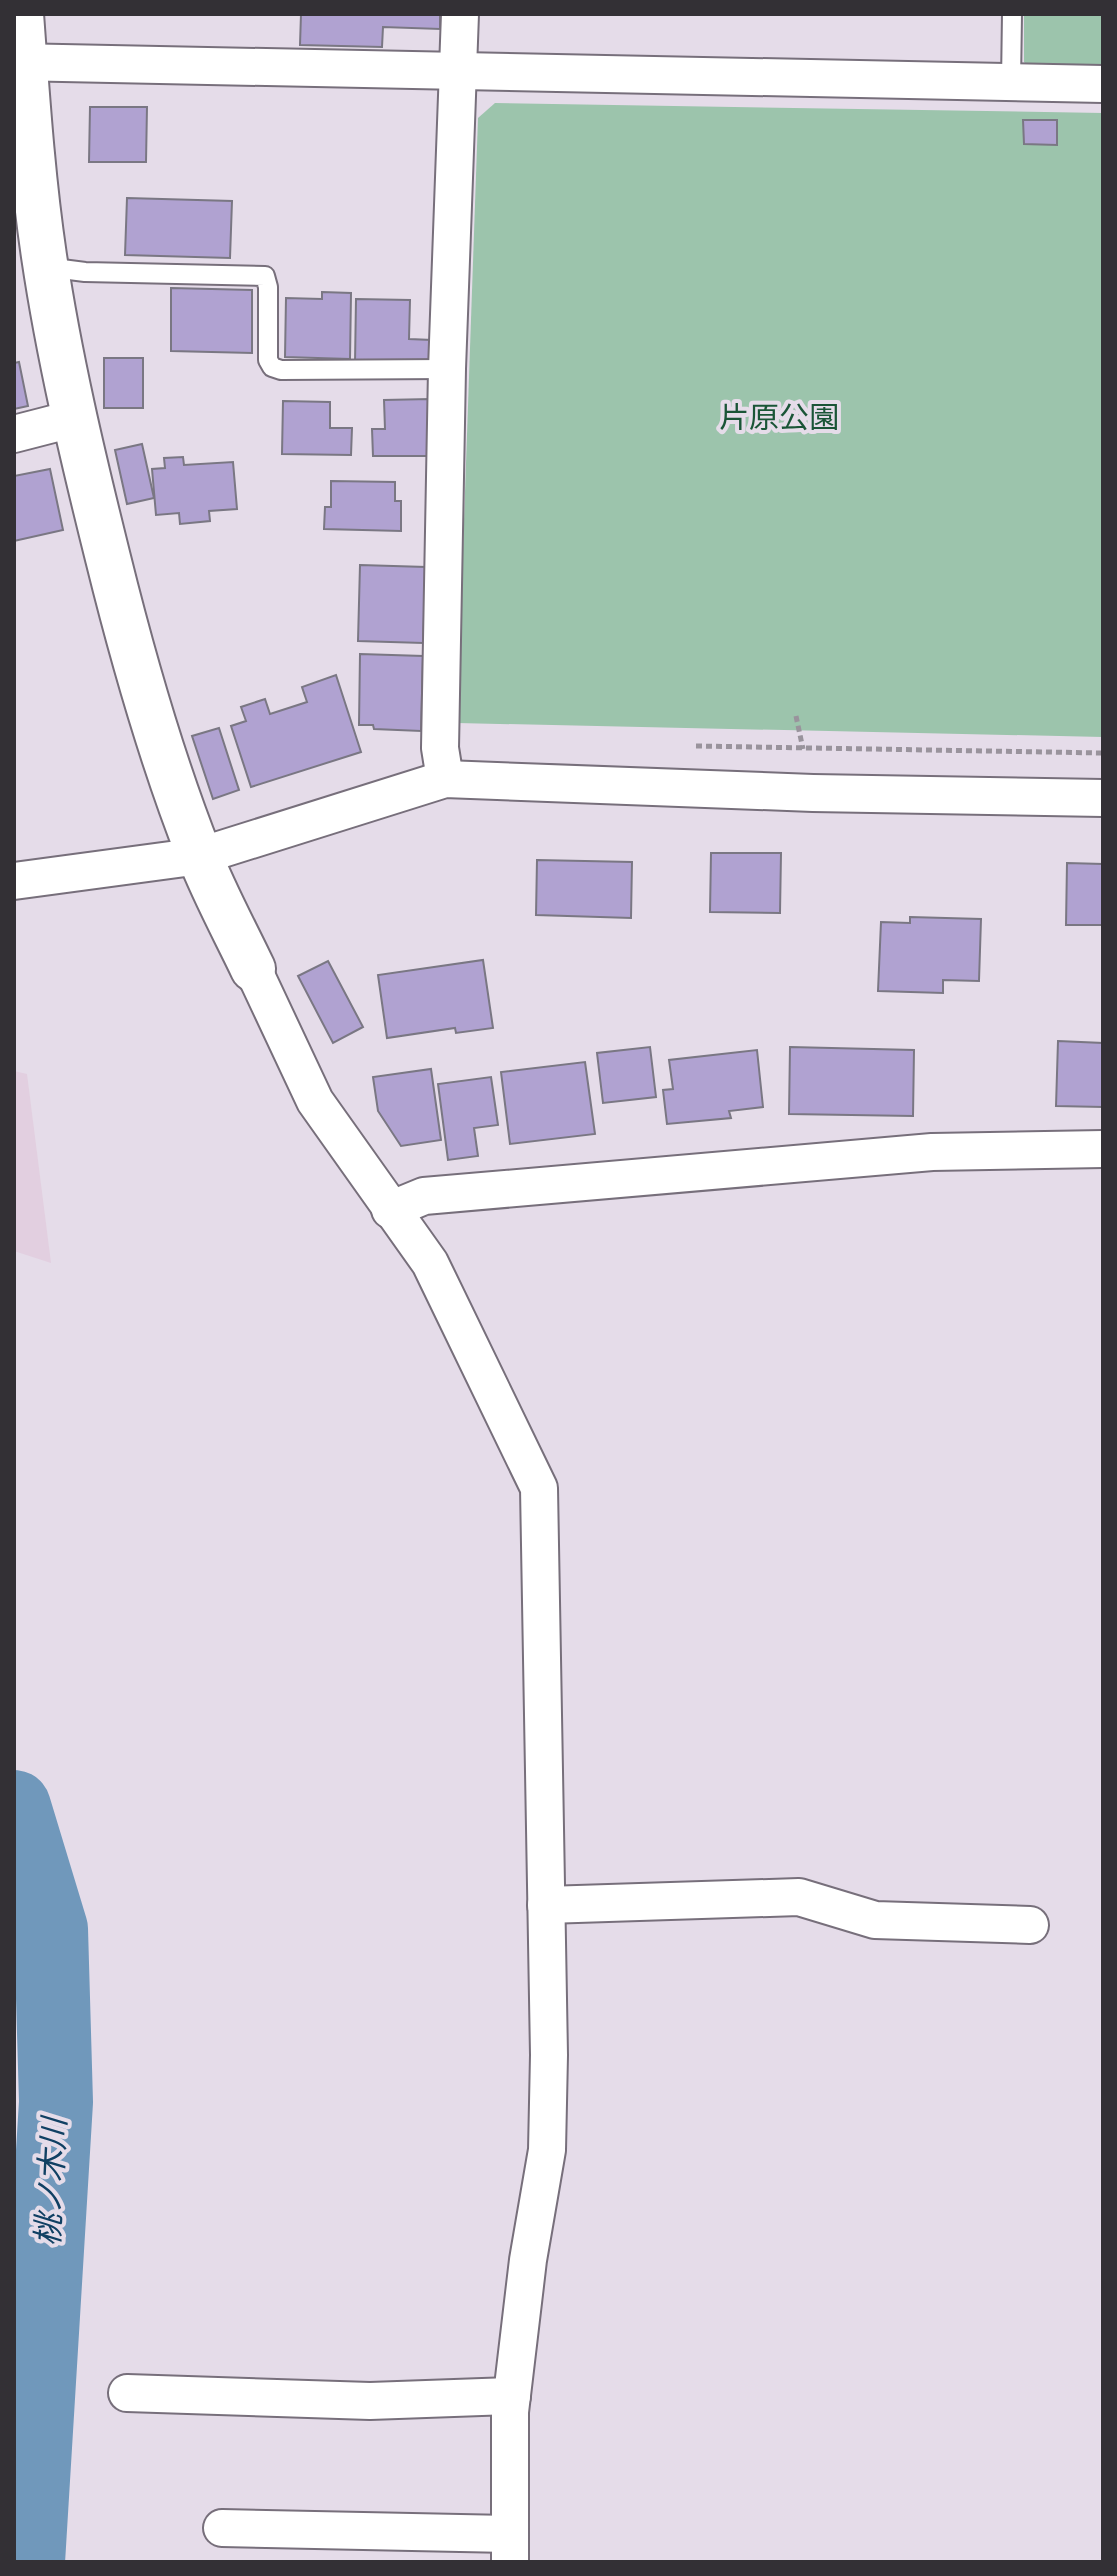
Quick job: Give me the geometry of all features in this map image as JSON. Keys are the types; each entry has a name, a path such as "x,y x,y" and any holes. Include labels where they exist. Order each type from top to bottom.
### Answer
{"street":[{"path":"21,14 19,62 46,267 76,418 127,634 152,721 200,856 315,1101 430,1263 539,1488 549,2055 547,2150 528,2260 512,2396 510,2548 222,2528"},
{"path":"445,779 440,748 447,369 460,14"},
{"path":"19,62 1103,84"},
{"path":"14,434 76,418"},
{"path":"14,881 200,856 445,779 813,793 1103,798"},
{"path":"390,1210 424,1196 932,1152 1103,1149"},
{"path":"546,1905 799,1897 875,1920 1030,1925"},
{"path":"127,2393 370,2401 512,2396"}],"lane":[{"path":"1011,82 1012,14"},
{"path":"46,267 85,272 265,276 268,287 268,360 272,367 281,370 447,369"}],"path":[{"path":"691,746 1103,753"}],"shaded area":[{"path":"14,1071 27,1074 51,1263 14,1251"}],"green space":[{"path":"1024,14 1103,14 1103,81 1042,80 1024,62"},
{"name":"片原公園","path":"495,103 1103,113 1103,737 457,723 478,118"}],"building":[{"path":"301,14 440,14 440,29 383,27 382,47 300,45"},
{"path":"90,107 147,107 146,162 89,162"},
{"path":"1023,120 1057,120 1057,145 1024,144"},
{"path":"127,198 232,201 230,258 125,255"},
{"path":"171,288 252,290 252,353 171,351"},
{"path":"322,292 351,293 350,359 285,357 286,298 322,299"},
{"path":"356,299 410,300 409,339 432,340 431,361 355,363"},
{"path":"104,358 143,358 143,408 104,408"},
{"path":"19,362 28,406 14,409 14,363"},
{"path":"430,399 430,456 373,456 372,429 385,429 384,400"},
{"path":"283,401 330,402 330,428 352,428 351,455 282,454"},
{"path":"142,444 154,498 127,504 115,450"},
{"path":"183,457 184,465 233,462 237,509 209,511 210,521 180,524 179,513 156,515 152,469 165,468 164,458"},
{"path":"50,469 63,530 14,541 14,476"},
{"path":"331,481 395,482 395,501 401,501 401,531 324,529 325,507 331,507"},
{"path":"360,565 426,567 423,643 358,641"},
{"path":"360,654 423,656 421,731 374,729 373,725 359,725"},
{"path":"336,675 361,752 251,787 231,726 246,721 241,707 265,699 270,714 307,702 302,687"},
{"path":"219,728 239,790 213,799 192,736"},
{"path":"711,853 781,853 780,913 710,912"},
{"path":"537,860 632,862 631,918 536,915"},
{"path":"1067,863 1103,864 1103,925 1066,925"},
{"path":"910,917 981,919 979,981 943,980 943,993 878,991 881,922 910,923"},
{"path":"483,960 493,1028 456,1033 455,1028 387,1038 378,975"},
{"path":"328,961 363,1027 333,1043 298,976"},
{"path":"1058,1041 1103,1043 1103,1107 1056,1106"},
{"path":"650,1047 656,1097 603,1103 597,1053"},
{"path":"790,1047 914,1050 913,1116 789,1114"},
{"path":"757,1050 763,1107 729,1111 731,1118 667,1124 663,1090 673,1089 669,1060"},
{"path":"585,1062 595,1134 510,1144 501,1072"},
{"path":"431,1069 441,1140 401,1146 378,1111 373,1077"},
{"path":"491,1077 498,1125 474,1128 478,1156 448,1160 438,1084"}],"waterway":[{"name":"桃ノ木川","path":"14,1807 51,1929 56,2102 28,2562"}]}
